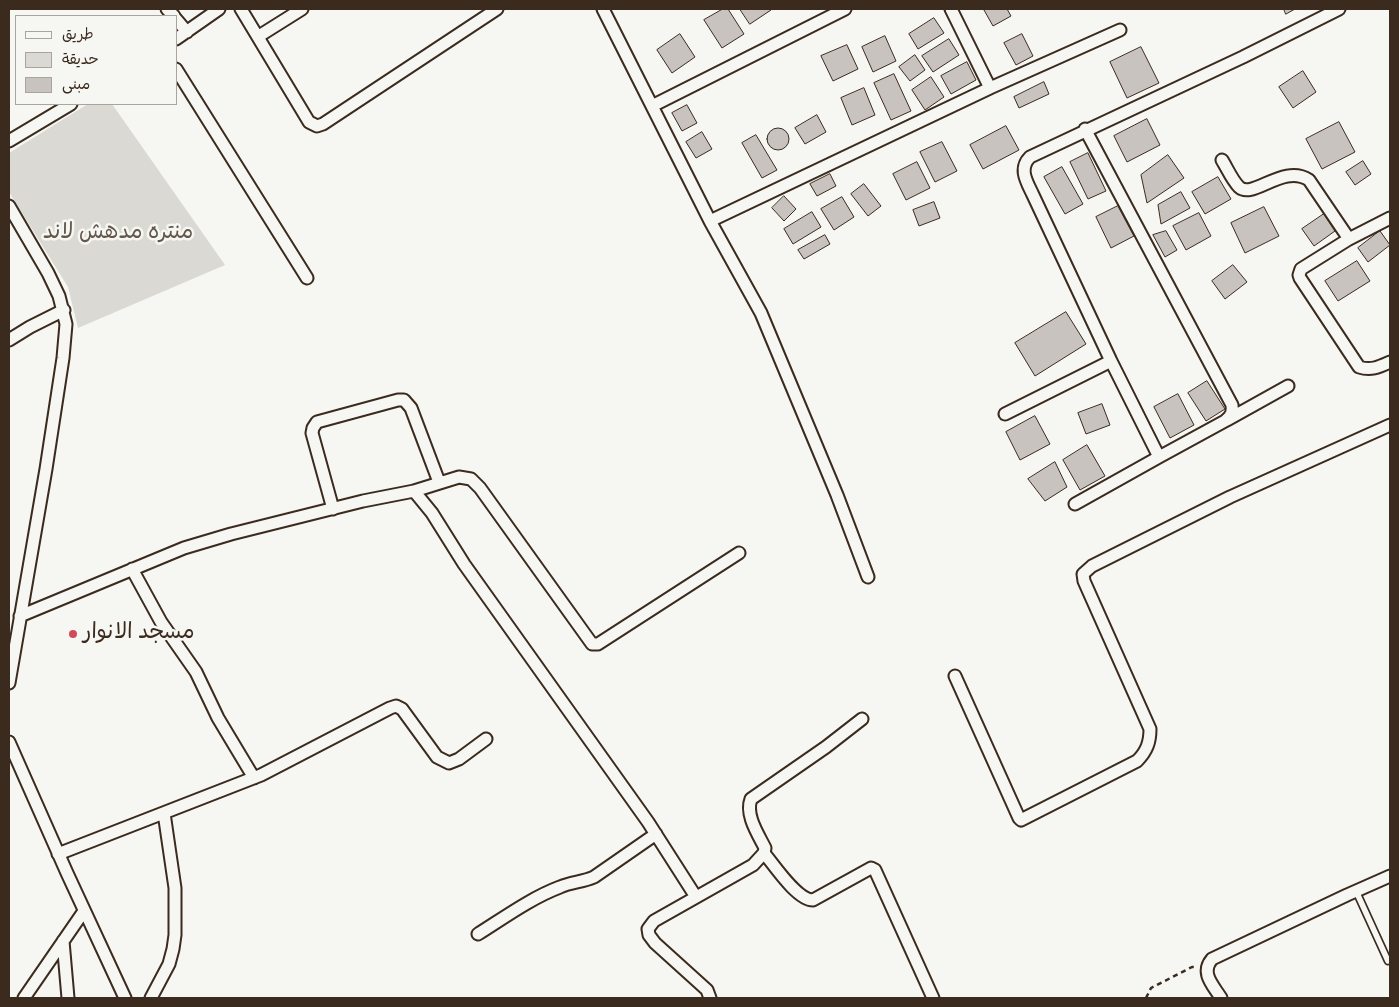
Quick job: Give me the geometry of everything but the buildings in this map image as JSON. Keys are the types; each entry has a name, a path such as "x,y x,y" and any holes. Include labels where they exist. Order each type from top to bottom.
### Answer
{"street":[{"path":"178,39 219,9"},
{"path":"241,9 259,36 309,122 317,126 323,124 497,9"},
{"path":"259,36 302,9"},
{"path":"603,9 710,221 761,313 837,494 868,577"},
{"path":"652,106 845,9"},
{"path":"951,9 990,88"},
{"path":"1159,457 1111,361 1024,174 1024,166 1030,157 1085,129 1243,57 1339,9"},
{"path":"178,21 188,32"},
{"path":"710,221 990,88 1120,30"},
{"path":"178,72 306,278"},
{"path":"9,141 69,105"},
{"path":"1085,129 1232,405 1231,417 1225,421"},
{"path":"1222,160 1240,187 1245,190 1257,188 1284,176 1302,176 1309,180 1349,239"},
{"path":"9,206 48,273 64,310 66,324 63,358 9,684"},
{"path":"1390,218 1349,239 1301,269 1298,274 1358,367 1376,369 1390,362"},
{"path":"9,340 64,310"},
{"path":"1005,414 1111,361"},
{"path":"1075,504 1288,386"},
{"path":"333,509 312,433 313,428 317,422 398,400 404,400 411,408 439,482"},
{"path":"955,676 1021,820 1137,761 1147,748 1150,739 1150,729 1084,581 1083,574 1092,566 1230,497 1390,425"},
{"path":"20,616 184,548 231,534 363,501 414,491 459,477 471,479 594,645 739,553"},
{"path":"414,491 432,513 464,564 656,834 696,897"},
{"path":"132,568 161,622 196,672 218,718 254,778"},
{"path":"58,854 254,778 396,706 402,709 442,761 454,762 486,739"},
{"path":"710,998 707,990 655,943 649,935 648,929 654,921 753,865 764,853 765,848 750,813 749,804 752,799 862,719"},
{"path":"9,742 58,854 125,998"},
{"path":"151,998 169,964 175,935 175,888 164,813"},
{"path":"478,934 538,896 562,886 594,877 656,834"},
{"path":"764,853 796,891 802,897 810,900 867,869 875,870 933,998"},
{"path":"1221,998 1206,975 1206,968 1212,960 1390,876"},
{"path":"24,998 84,911"},
{"path":"63,941 68,998"}],"lane":[{"path":"1356,891 1388,962"}],"path":[{"path":"1146,998 1151,988 1172,976 1192,967 1206,968"}],"green space":[{"name":"منتره مدهش لاند","path":"86,105 113,105 225,265 78,328 68,287 9,192 9,153"}],"place":[{"name":"مسجد الانوار","path":"73,634"}]}
